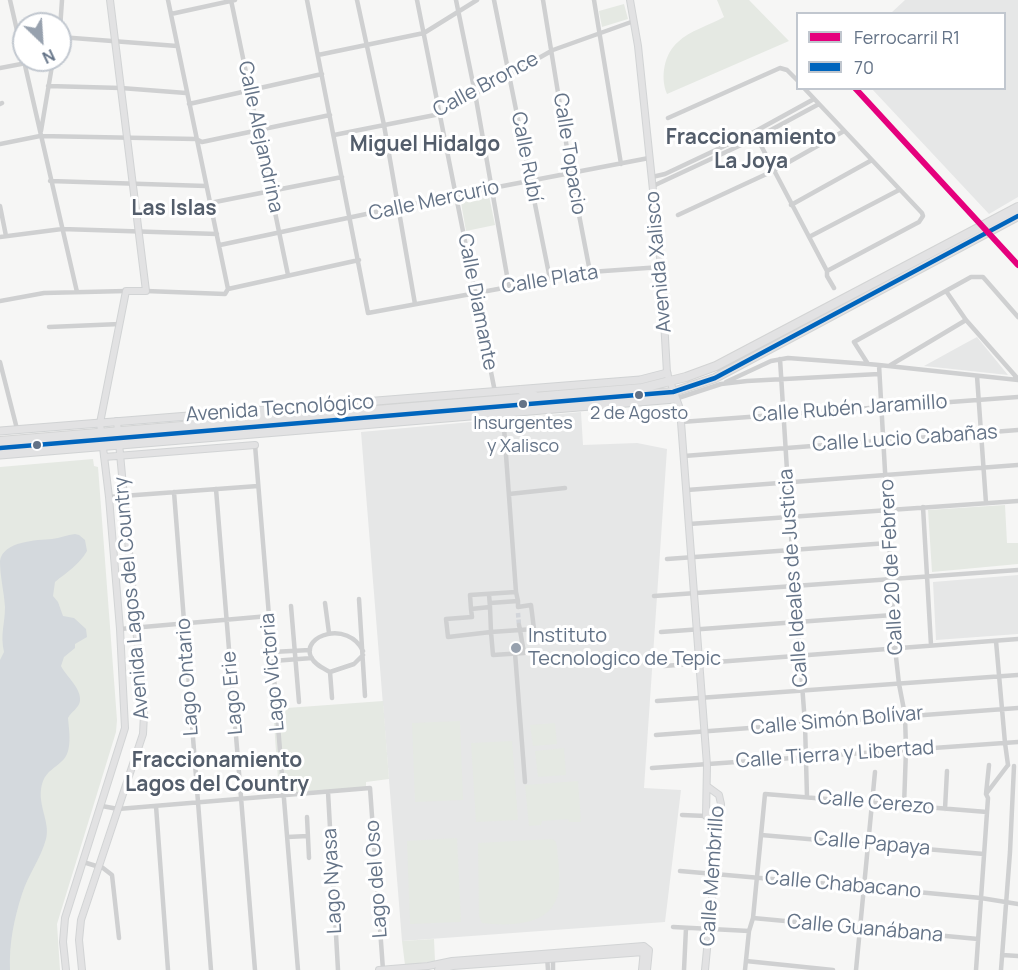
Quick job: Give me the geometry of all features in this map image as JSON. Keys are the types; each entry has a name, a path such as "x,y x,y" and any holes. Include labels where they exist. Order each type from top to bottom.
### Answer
{"highway":[{"name":"Avenida Tecnológico","path":"3,448 101,440 277,418 642,388 668,378 686,377 717,366 1018,207"},
{"name":"Avenida Tecnológico","path":"119,438 674,396 715,378 1018,216"},
{"path":"521,390 538,398"},
{"path":"448,419 466,410"},
{"path":"254,411 277,418"},
{"path":"214,437 228,429"},
{"path":"0,433 20,440"},
{"path":"173,434 186,440"},
{"name":"Avenida Tecnológico","path":"0,441 101,440"}],"main road":[{"name":"Avenida Tecnológico","path":"0,433 17,429 668,378"},
{"name":"Avenida Tecnológico","path":"0,455 119,438 186,440 448,419 674,396"}],"street":[{"path":"110,0 146,291"},
{"path":"0,301 45,293 146,291 225,294 228,289 168,0"},
{"path":"171,14 233,0"},
{"name":"Calle Alejandrina","path":"233,0 288,275"},
{"path":"228,289 359,261 307,0"},
{"path":"357,0 384,125 415,304"},
{"name":"Calle Diamante","path":"417,0 495,392"},
{"path":"456,0 509,287"},
{"path":"318,55 424,33 477,0"},
{"name":"Calle Rubí","path":"494,0 550,279"},
{"name":"Calle Topacio","path":"543,0 553,50 571,173 590,272"},
{"path":"594,0 621,164"},
{"name":"Avenida Xalisco","path":"630,0 653,186 668,378 679,406 681,422 708,765 706,816"},
{"name":"Calle Bronce","path":"334,135 440,114 553,50 634,21"},
{"path":"72,38 177,46"},
{"path":"668,118 780,68 787,70 796,79"},
{"path":"26,72 77,292"},
{"path":"40,136 51,72"},
{"path":"189,104 322,74"},
{"path":"48,86 186,93"},
{"path":"806,90 922,213 922,220 827,271"},
{"path":"652,177 665,174 755,135 814,99"},
{"path":"653,186 819,104"},
{"path":"0,144 40,136 127,136 202,142 330,115"},
{"path":"678,215 773,171 844,131"},
{"path":"755,135 834,288"},
{"name":"Calle Mercurio","path":"220,245 456,195 649,158"},
{"path":"791,205 872,160"},
{"path":"210,203 342,177"},
{"path":"50,181 206,186"},
{"path":"809,237 899,190"},
{"path":"0,206 3,236 62,229 217,234"},
{"name":"Calle Plata","path":"359,261 368,313 590,272 661,267"},
{"path":"867,364 854,342 971,277 983,277 1018,318"},
{"name":"Avenida Lagos del Country","path":"66,970 63,942 65,918 125,728 120,629 109,497 100,423 126,291"},
{"path":"946,291 966,320 1018,379"},
{"path":"889,366 966,320"},
{"path":"49,327 120,324"},
{"path":"721,384 748,371 788,358 1018,379"},
{"name":"Calle Ideales de Justicia","path":"780,359 803,690 807,797"},
{"path":"0,362 17,429"},
{"name":"Calle 20 de Febrero","path":"879,365 895,648 905,715 904,806"},
{"path":"674,396 721,384 781,378 879,374"},
{"path":"977,376 986,503"},
{"name":"Calle Rubén Jaramillo","path":"681,422 1018,396"},
{"path":"503,414 518,613"},
{"name":"Avenida Lagos del Country","path":"82,970 79,930 121,809 143,734 144,714 117,421"},
{"name":"Calle Lucio Cabañas","path":"684,456 1018,430"},
{"name":"Avenida Tecnológico","path":"104,457 255,445"},
{"name":"Lago Victoria","path":"255,445 298,970"},
{"path":"687,490 1018,465"},
{"path":"109,497 258,486"},
{"path":"509,494 566,488"},
{"name":"Lago Erie","path":"216,489 255,970"},
{"name":"Lago Ontario","path":"174,492 211,970"},
{"path":"689,524 1018,501"},
{"path":"922,507 931,645"},
{"path":"667,559 888,543"},
{"path":"654,596 1018,570"},
{"path":"471,609 490,605 531,605 534,629 520,628 448,637 446,619 472,617 471,609 470,595 516,592"},
{"path":"489,594 494,655 524,653 520,628"},
{"path":"359,599 365,696"},
{"path":"325,603 329,633"},
{"path":"291,606 299,702"},
{"path":"661,632 893,615"},
{"path":"120,629 269,616"},
{"path":"329,633 346,634 359,644 362,655 343,669 330,672 316,664 310,650 316,640 329,633"},
{"path":"664,666 1018,639"},
{"path":"996,641 1005,743 1013,765 1010,852 1001,970"},
{"path":"272,652 310,650"},
{"path":"516,653 525,782"},
{"path":"273,661 312,658"},
{"path":"330,672 332,698"},
{"path":"657,701 1018,675"},
{"name":"Calle Simón Bolívar","path":"656,735 1018,708"},
{"name":"Calle Tierra y Libertad","path":"652,768 1018,742"},
{"path":"976,970 989,765"},
{"path":"987,796 1013,765"},
{"path":"945,809 947,771"},
{"path":"856,970 875,772"},
{"name":"Calle Membrillo","path":"705,970 720,817 719,795 708,787"},
{"name":"Lago del Oso","path":"328,792 370,788 382,970"},
{"path":"102,806 121,809 328,792"},
{"name":"Lago Nyasa","path":"328,792 338,970"},
{"name":"Calle Cerezo","path":"761,835 765,794 987,812"},
{"path":"1012,803 1018,803"},
{"path":"156,806 168,970"},
{"path":"682,815 720,817"},
{"path":"307,817 309,858"},
{"path":"745,970 749,931 753,918 761,835"},
{"name":"Calle Papaya","path":"761,835 984,854"},
{"path":"287,837 308,836"},
{"path":"1010,852 1018,852"},
{"path":"84,862 109,871 112,875 119,939"},
{"name":"Calle Chabacano","path":"680,871 981,898 1018,904"},
{"name":"Calle Guanábana","path":"753,918 978,939"},
{"path":"673,927 749,931"},
{"path":"684,970 686,928"},
{"path":"382,970 645,949 649,950 647,970"},
{"path":"642,970 645,949"},
{"path":"1002,955 1018,956"},
{"path":"548,970 550,956"},
{"path":"550,956 554,970"},
{"path":"746,961 833,970"},
{"path":"438,970 452,966"}],"shaded area":[{"path":"717,0 749,0 789,41 667,94 664,73 669,53 688,35 724,17"},
{"path":"905,0 1018,0 1018,197 989,214 873,90 1006,90 1006,12 892,12"},
{"path":"624,4 628,19 602,27 599,11"},
{"path":"488,191 495,225 466,231 460,197"},
{"path":"977,337 1008,375 924,366 964,344"},
{"name":"Instituto Tecnologico de Tepic","path":"581,412 583,445 637,443 667,449 644,788 681,790 665,922 402,941 361,432"},
{"path":"93,459 94,466 98,467 117,720 116,732 57,924 60,970 0,970 0,467"},
{"path":"1005,505 1007,543 1018,543 1018,564 932,572 928,510"},
{"path":"75,534 85,540 87,551 77,564 55,582 53,596 63,616 74,618 86,629 87,637 75,644 75,648 64,657 61,666 79,692 80,701 68,718 70,741 68,752 43,781 41,797 47,825 46,839 19,903 11,941 10,970 0,970 0,660 4,652 5,607 0,561 7,549 22,543"},
{"path":"1018,575 1018,634 936,640 933,582"},
{"path":"383,701 389,779 366,782 366,787 279,794 273,709"},
{"path":"460,721 463,800 415,802 412,723"},
{"path":"555,723 557,744 533,746 530,725"},
{"path":"512,741 518,820 476,822 471,743"},
{"path":"564,748 566,775 538,777 535,751"},
{"path":"578,781 581,822 569,822 568,819 542,821 541,825 529,826 525,785"},
{"path":"457,838 461,922 410,924 407,841"},
{"path":"552,839 556,842 557,847 559,877 559,889 554,905 546,913 527,922 482,923 479,916 478,843"},
{"path":"434,939 435,961 405,965 402,941"}],"tunnel":[{"path":"518,613 519,625"}],"rail line":[{"name":"R1","path":"857,90 1018,265"}],"transit line":[{"name":"70","path":"0,448 673,392 715,378 1018,216"}],"place":[{"name":"2 de Agosto","path":"639,395"},
{"name":"Insurgentes y Xalisco","path":"523,404"},
{"name":"Instituto Tecnologico de Tepic","path":"516,648"}],"district":[{"name":"Miguel Hidalgo","path":"425,145"},
{"name":"Fraccionamiento La Joya","path":"751,150"},
{"name":"Las Islas","path":"174,209"},
{"name":"Fraccionamiento Lagos del Country","path":"217,773"}]}
